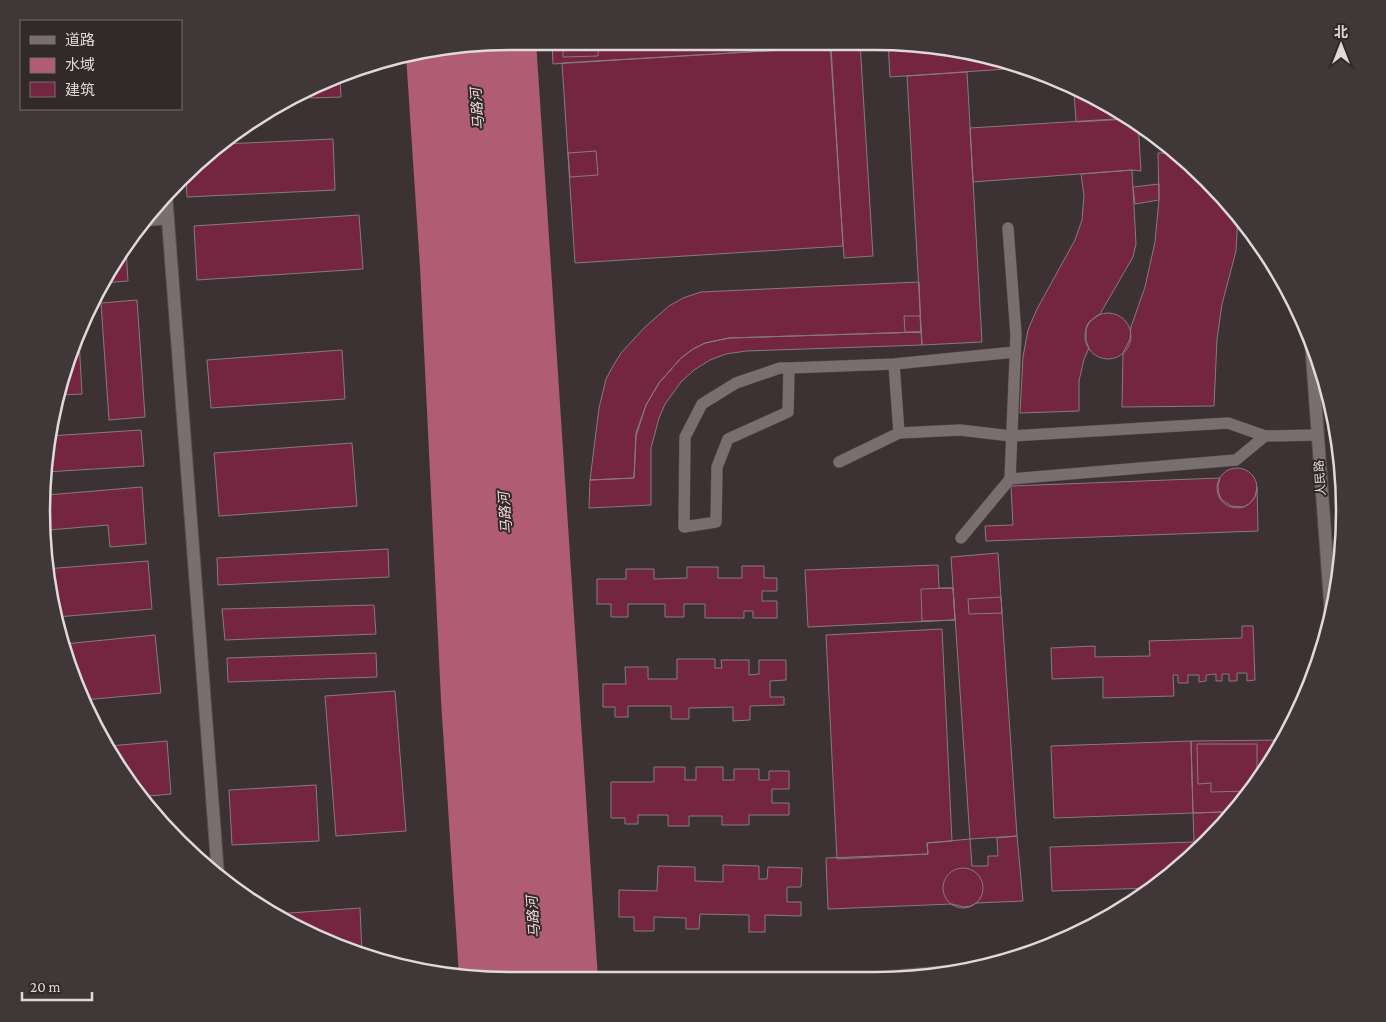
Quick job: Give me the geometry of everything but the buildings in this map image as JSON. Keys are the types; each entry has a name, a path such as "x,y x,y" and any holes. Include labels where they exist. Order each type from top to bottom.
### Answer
{"street":[{"path":"167,204 217,867"},
{"path":"154,219 168,218"},
{"name":"人民路","path":"1312,365 1329,589"}],"lane":[{"path":"961,538 1010,479 1016,335 1008,228"},
{"path":"789,368 788,412 728,438 717,467 716,522 684,527 685,437 702,404 736,383 780,368 894,364 1015,352"},
{"path":"894,364 899,433"},
{"path":"839,462 899,433 960,430 1012,436 1228,423 1265,436 1317,435"},
{"path":"1010,479 1236,460 1265,436"}],"water":[{"name":"马路河","path":"537,50 598,972 511,972 459,969 441,700 420,267 406,63 451,54 481,51"}]}
